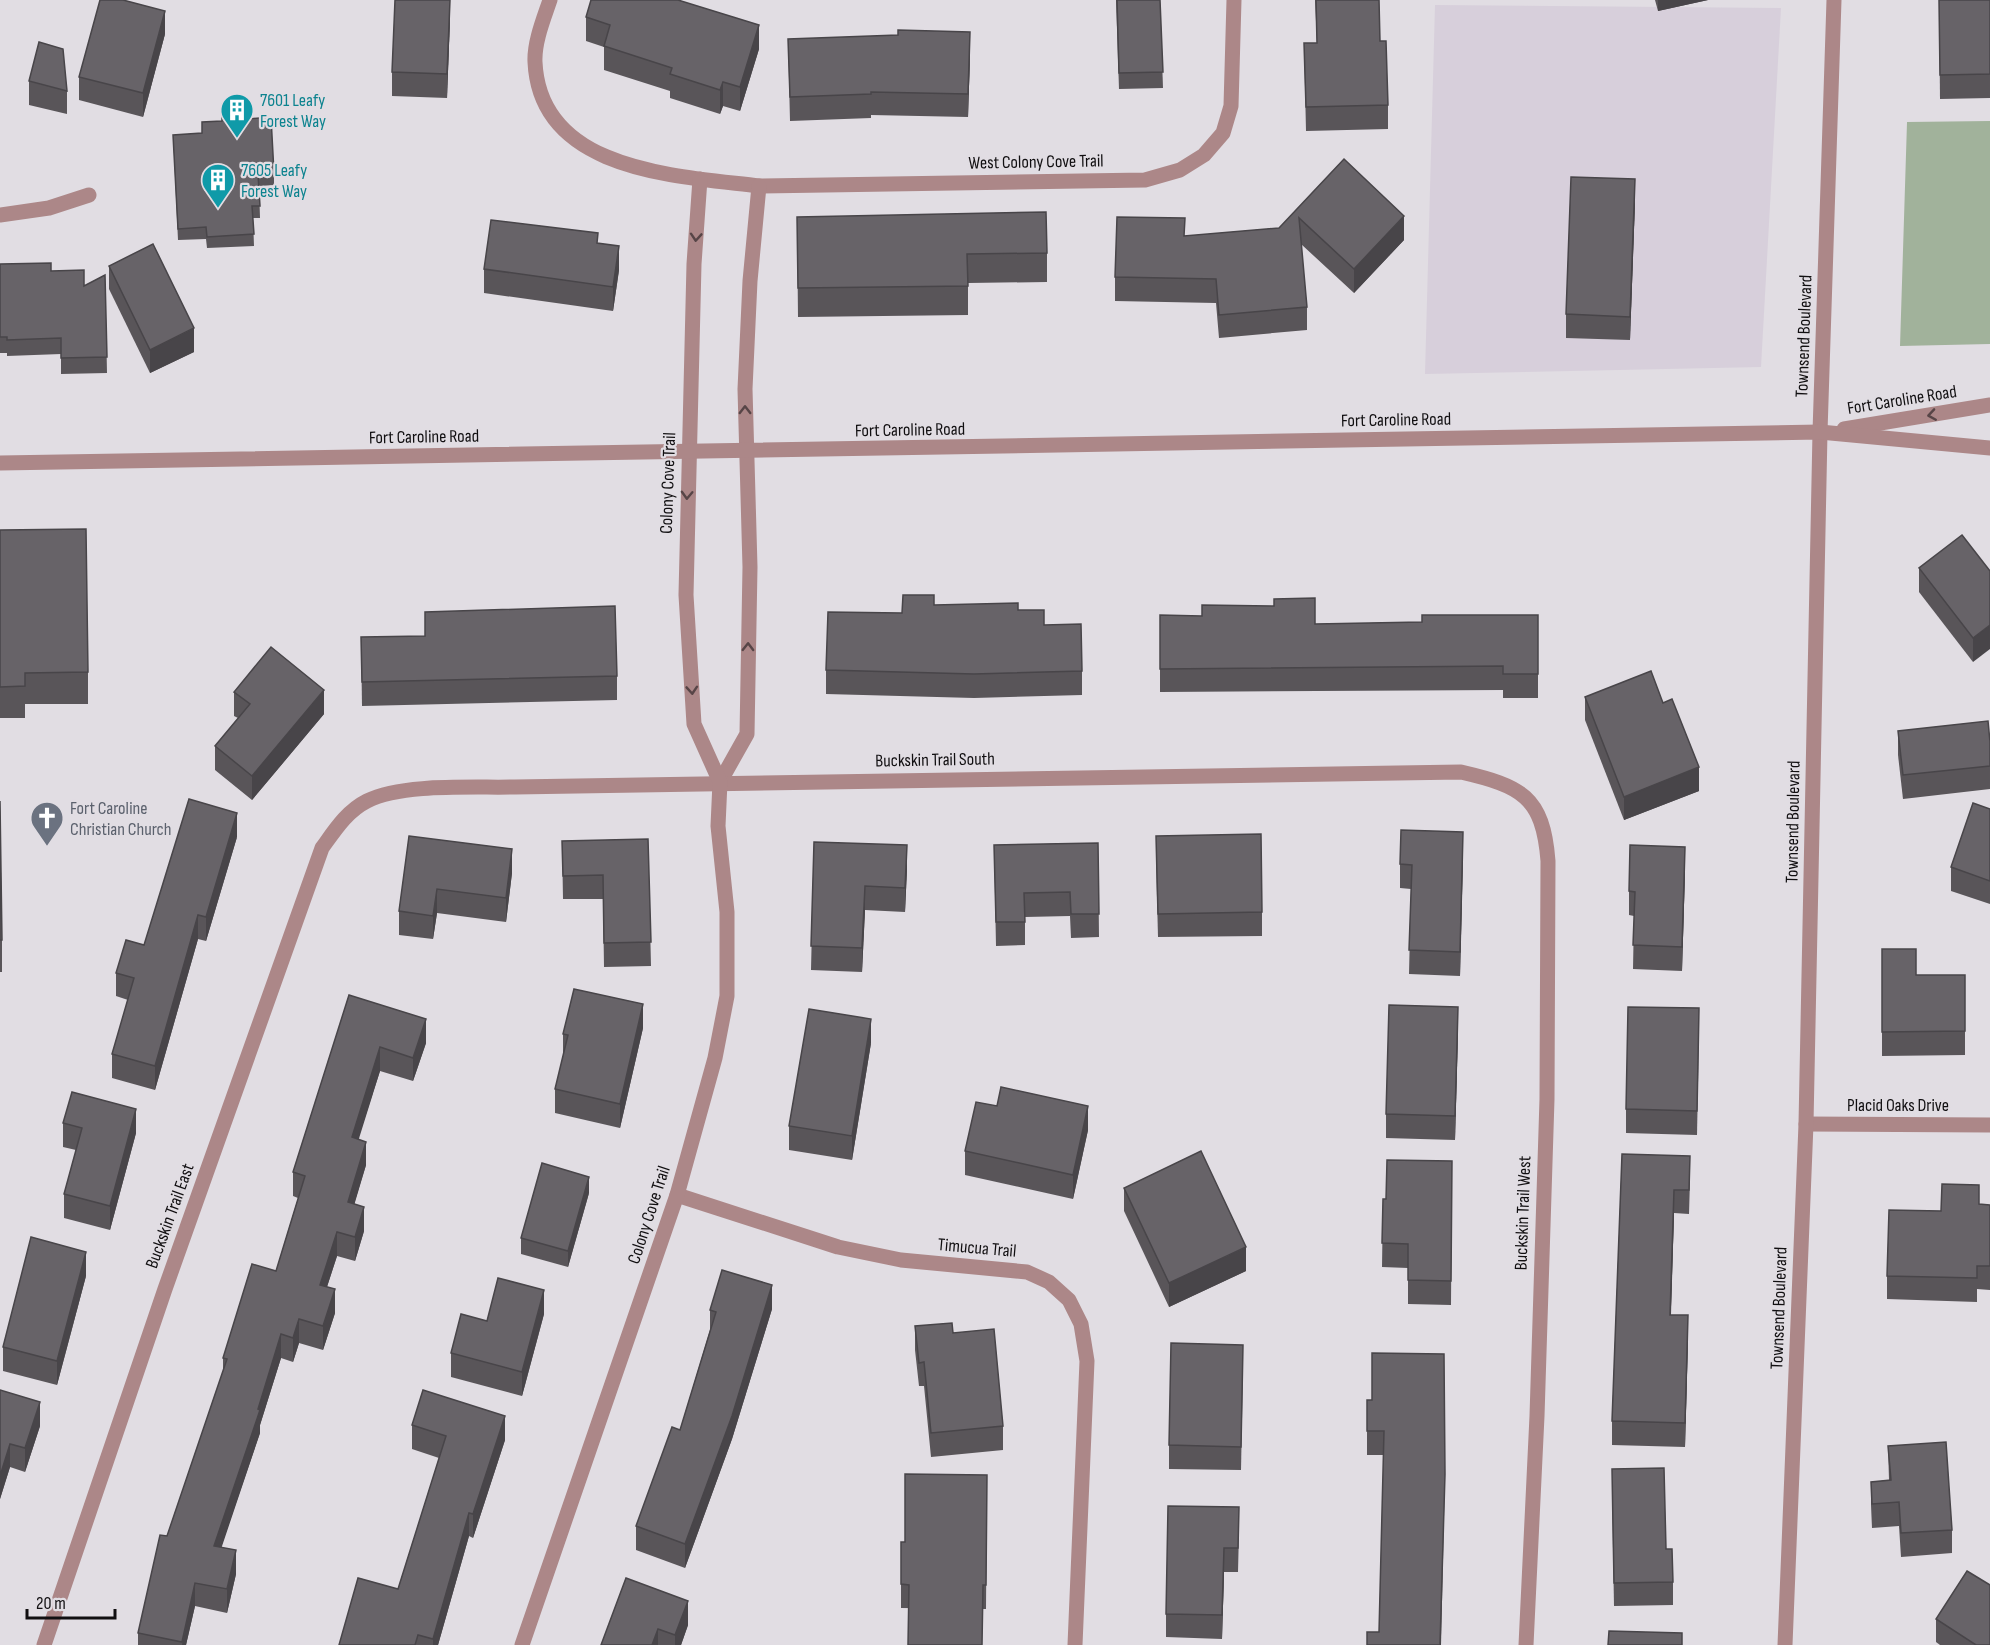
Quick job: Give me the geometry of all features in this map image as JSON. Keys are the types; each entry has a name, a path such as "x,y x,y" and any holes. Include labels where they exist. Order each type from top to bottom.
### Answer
{"street":[{"name":"West Colony Cove Trail","path":"550,0 534,60 539,89 555,121 579,144 614,162 700,179 759,186 1145,180 1180,170 1204,155 1223,133 1232,106 1234,0"},
{"name":"Townsend Boulevard","path":"1785,1645 1806,1124 1820,432 1834,0"},
{"name":"Colony Cove Trail","path":"522,1645 677,1195 715,1058 727,996 727,912 718,826 720,782 694,724 686,595 694,264 700,179"},
{"name":"Colony Cove Trail","path":"720,782 747,734 750,567 746,452 750,281 759,186"},
{"path":"0,215 49,208 89,195"},
{"name":"Fort Caroline Road","path":"1820,432 1990,405"},
{"name":"Fort Caroline Road","path":"0,463 1820,432 1990,448"},
{"name":"Buckskin Trail South","path":"354,810 367,801 396,791 720,782 1461,772 1504,782 1517,792"},
{"name":"Buckskin Trail West","path":"1517,792 1540,817 1546,833 1548,861 1547,1099 1537,1416 1526,1645"},
{"name":"Buckskin Trail East","path":"44,1645 161,1300 322,848 339,824 354,810"},
{"name":"Placid Oaks Drive","path":"1806,1124 1990,1125"},
{"name":"Timucua Trail","path":"677,1195 838,1247 901,1260 1027,1272 1049,1282 1069,1300 1081,1324 1087,1361 1075,1645"}],"shaded area":[{"path":"1435,5 1781,8 1761,367 1425,374"}],"green space":[{"path":"1990,121 1990,344 1900,346 1907,122"}],"building":[{"path":"100,0 123,0 165,11 143,93 79,77"},
{"path":"395,0 450,0 447,74 392,72"},
{"path":"591,0 678,0 759,25 740,87 723,82 720,90 670,74 672,68 604,46 610,25 586,17"},
{"path":"1117,0 1160,0 1163,72 1119,73"},
{"path":"1316,0 1379,0 1380,41 1386,41 1388,105 1306,107 1304,43 1317,43"},
{"path":"1939,0 1990,0 1990,74 1940,75"},
{"path":"898,30 970,32 968,94 871,92 871,94 790,97 788,39 898,35"},
{"path":"39,42 63,49 67,91 29,81"},
{"path":"247,102 249,119 271,117 274,173 258,174 260,206 252,206 254,234 207,237 206,227 178,229 173,135 202,133 202,122 222,121 222,104"},
{"path":"1344,159 1404,216 1354,269 1299,218 1307,307 1219,315 1216,279 1115,277 1117,217 1185,218 1184,236 1279,228"},
{"path":"1571,177 1635,179 1630,317 1566,314"},
{"path":"1046,212 1047,253 967,254 968,286 798,288 797,217"},
{"path":"491,220 598,233 597,243 619,246 613,287 484,269"},
{"path":"153,244 194,328 150,350 109,266"},
{"path":"51,263 51,271 84,270 84,286 105,275 107,357 61,358 61,338 7,340 7,337 0,337 0,264"},
{"path":"86,529 88,672 25,673 25,686 0,687 0,530"},
{"path":"1962,535 1990,571 1990,625 1973,638 1919,568"},
{"path":"903,595 934,595 934,605 1018,603 1018,610 1044,610 1044,625 1081,624 1082,671 974,674 826,670 828,612 902,613"},
{"path":"1315,598 1315,624 1422,622 1422,615 1538,615 1538,674 1503,674 1503,666 1160,669 1160,615 1202,616 1202,605 1274,606 1274,599"},
{"path":"615,606 617,676 362,682 361,637 425,636 425,612"},
{"path":"271,647 324,690 252,776 215,746 250,704 234,692"},
{"path":"1651,671 1663,703 1672,699 1699,767 1624,797 1585,697"},
{"path":"1988,721 1990,766 1903,775 1898,731"},
{"path":"189,799 237,813 206,917 198,915 155,1066 112,1054 134,978 116,973 126,940 144,945"},
{"path":"0,801 2,940 0,940"},
{"path":"1973,803 1990,809 1990,881 1951,867"},
{"path":"1401,830 1463,832 1460,952 1409,950 1412,865 1400,864"},
{"path":"1261,834 1262,912 1158,914 1156,836"},
{"path":"409,836 512,849 506,898 437,889 433,916 399,911"},
{"path":"648,839 651,942 604,943 603,875 563,876 562,841"},
{"path":"814,842 907,845 905,888 865,886 862,948 811,946"},
{"path":"1098,843 1099,914 1071,914 1070,892 1024,893 1025,922 996,922 994,845"},
{"path":"1630,845 1685,847 1682,947 1633,945 1635,892 1629,891"},
{"path":"1882,949 1916,949 1916,975 1965,975 1965,1031 1882,1032"},
{"path":"574,989 643,1004 620,1104 555,1089 568,1035 563,1034"},
{"path":"349,995 426,1019 413,1058 380,1047 352,1137 366,1142 348,1202 364,1207 355,1237 337,1232 320,1285 335,1289 323,1326 299,1319 293,1338 281,1334 258,1409 260,1410 214,1546 236,1550 227,1589 195,1583 182,1642 138,1633 160,1535 167,1536 227,1359 223,1358 252,1264 276,1271 305,1176 293,1172"},
{"path":"1389,1005 1458,1007 1455,1116 1386,1114"},
{"path":"1628,1007 1699,1008 1697,1111 1626,1109"},
{"path":"809,1009 871,1019 852,1136 789,1126"},
{"path":"1001,1087 1088,1106 1073,1175 965,1151 976,1102 997,1106"},
{"path":"72,1092 136,1109 110,1206 64,1194 82,1128 63,1123"},
{"path":"1201,1151 1246,1247 1169,1283 1124,1188"},
{"path":"1622,1154 1690,1156 1689,1190 1674,1190 1670,1315 1688,1315 1685,1423 1612,1421"},
{"path":"1387,1160 1452,1161 1451,1281 1408,1280 1408,1244 1382,1243"},
{"path":"542,1163 589,1177 568,1251 521,1238"},
{"path":"1942,1184 1979,1185 1979,1204 1990,1205 1990,1266 1977,1266 1977,1278 1887,1276 1889,1210 1941,1211"},
{"path":"31,1237 86,1252 57,1361 3,1347"},
{"path":"722,1270 772,1285 732,1416 685,1544 636,1526 672,1427 680,1430 716,1312 710,1310"},
{"path":"498,1278 544,1290 522,1372 451,1353 461,1314 487,1321"},
{"path":"952,1323 953,1333 994,1329 1003,1426 931,1433 924,1362 919,1363 915,1326"},
{"path":"1171,1343 1243,1345 1241,1447 1169,1445"},
{"path":"1372,1353 1444,1354 1445,1474 1440,1645 1367,1645 1367,1632 1379,1632 1384,1431 1367,1431 1367,1400 1372,1400"},
{"path":"0,1390 40,1402 25,1448 10,1444 0,1476"},
{"path":"423,1390 505,1416 473,1514 469,1513 433,1639 418,1635 415,1645 339,1645 358,1578 398,1589 446,1436 412,1425"},
{"path":"1946,1442 1952,1530 1901,1533 1899,1502 1872,1504 1871,1482 1891,1480 1888,1446"},
{"path":"1664,1468 1666,1549 1672,1549 1673,1582 1614,1583 1612,1469"},
{"path":"905,1474 987,1475 986,1585 983,1585 982,1645 908,1645 909,1585 901,1584 901,1542 905,1542"},
{"path":"1168,1506 1239,1507 1238,1548 1224,1548 1222,1615 1166,1614"},
{"path":"1967,1571 1990,1585 1990,1645 1976,1645 1936,1619"},
{"path":"626,1578 688,1601 675,1635 658,1629 652,1645 601,1645"},
{"path":"1609,1631 1682,1633 1682,1645 1608,1645"}],"place":[{"name":"7601 Leafy Forest Way","path":"237,139"},
{"name":"7605 Leafy Forest Way","path":"218,209"},
{"name":"Fort Caroline Christian Church","path":"47,847"}]}
